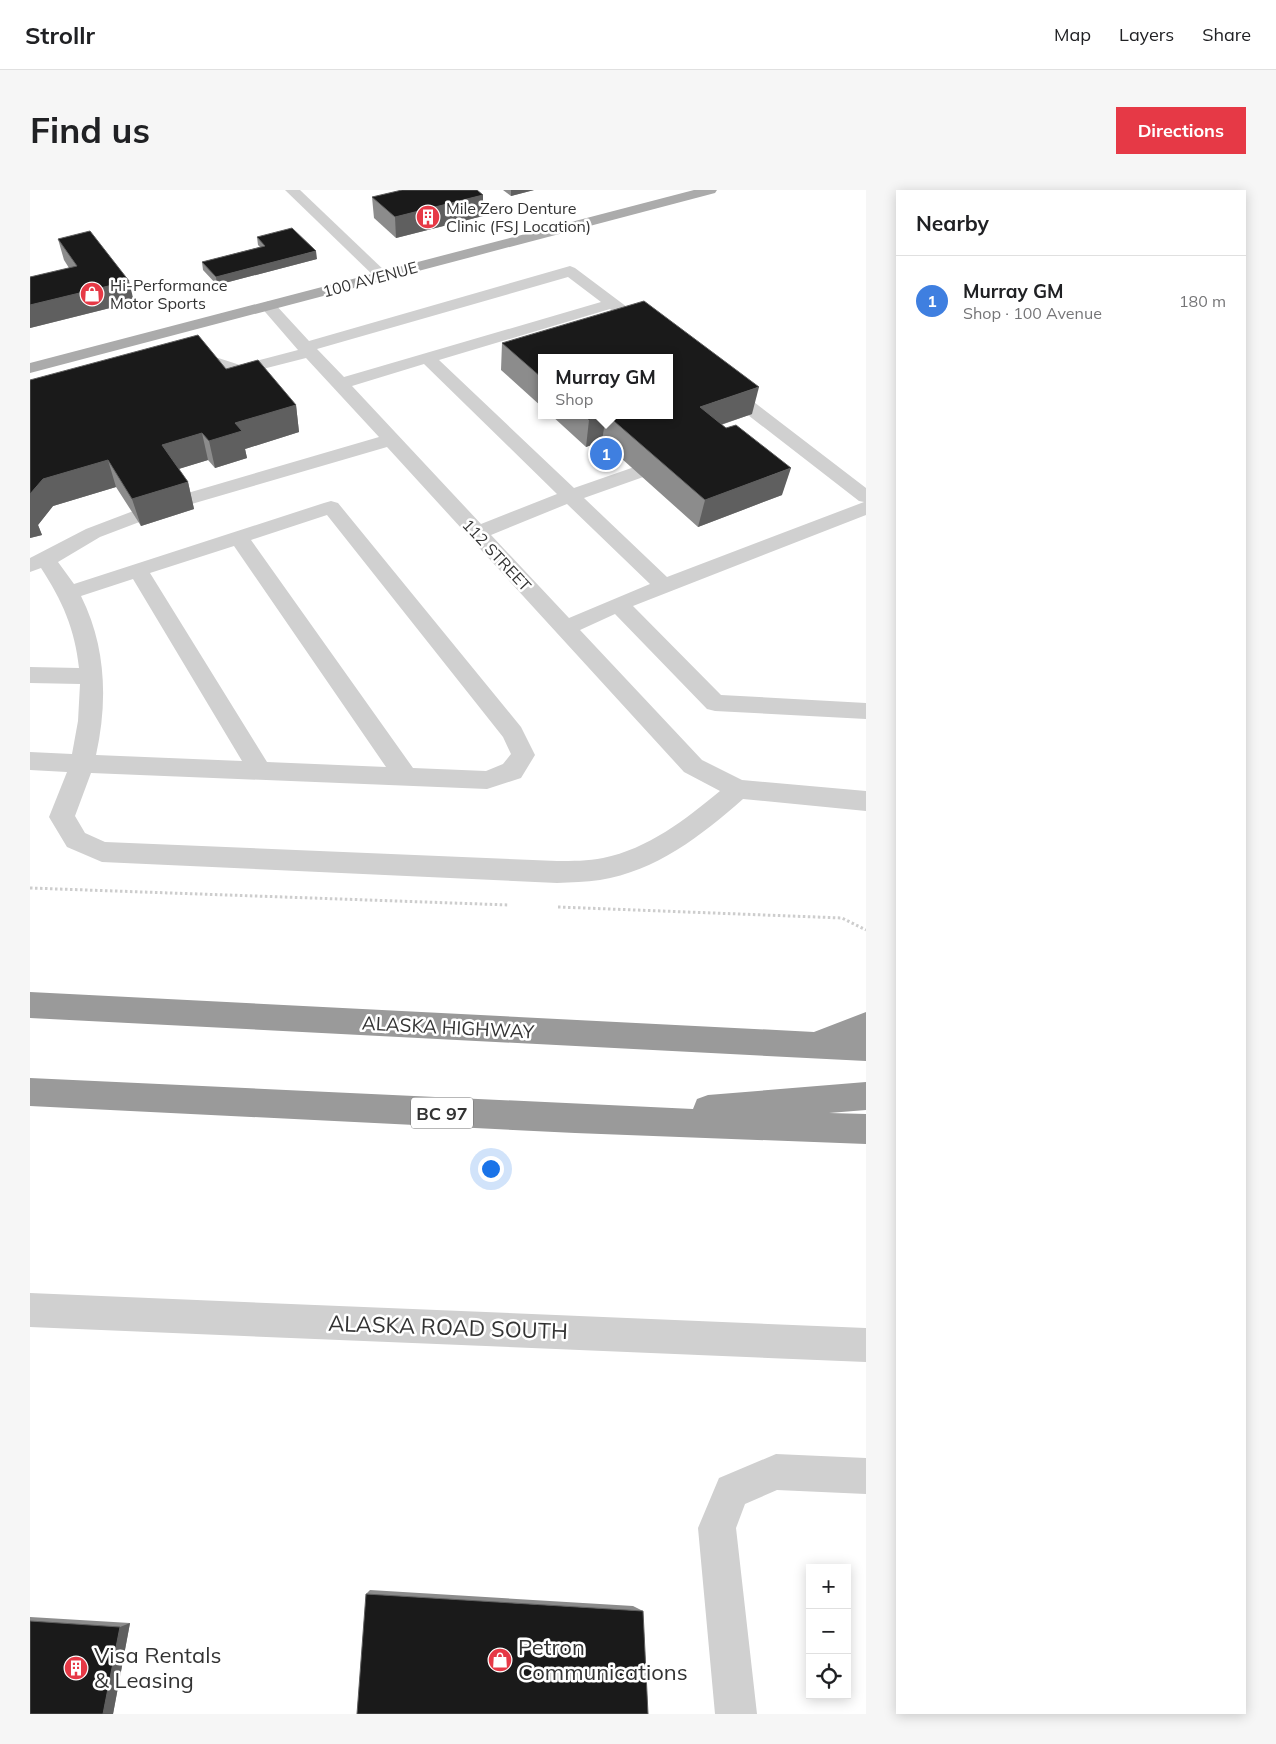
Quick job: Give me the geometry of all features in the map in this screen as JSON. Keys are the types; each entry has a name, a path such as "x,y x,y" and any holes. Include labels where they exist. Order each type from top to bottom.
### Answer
{"highway":[{"name":"ALASKA HIGHWAY","path":"30,1005 866,1048"},
{"path":"813,1046 866,1025"},
{"name":"BC 97","path":"30,1092 575,1119 862,1130"},
{"path":"575,1119 866,1096"}],"main road":[{"name":"100 AVENUE","path":"30,368 710,190"}],"street":[{"path":"298,191 382,276"},
{"path":"172,365 190,360 209,360 239,370 570,271 660,339"},
{"path":"339,384 613,304"},
{"name":"112 STREET","path":"268,306 693,766 738,789"},
{"path":"426,358 664,586"},
{"path":"708,375 759,424 866,497"},
{"path":"390,440 164,506 93,533 38,563 69,593 83,630 93,676 88,728 82,762 62,817 76,840 102,852 556,872 605,869 643,857 690,830 738,789 866,801"},
{"path":"477,533 566,492 685,450"},
{"path":"30,761 487,780 512,771 524,755 514,733 331,506 69,593"},
{"path":"565,628 618,604 866,508"},
{"path":"238,537 406,776"},
{"path":"138,570 260,770"},
{"path":"618,604 715,703 866,711"},
{"path":"30,675 93,676"},
{"name":"ALASKA ROAD SOUTH","path":"30,1310 866,1345"},
{"path":"736,1714 718,1528 732,1491 776,1472 866,1476"}],"path":[{"path":"30,888 515,906"},
{"path":"555,907 842,918 866,930"}],"building":[{"path":"402,190 477,190 483,195 395,217 372,197"},
{"path":"292,228 316,251 216,277 202,262 265,246 257,237"},
{"path":"90,231 129,281 30,305 30,277 77,266 58,239"},
{"path":"644,301 759,387 700,407 726,428 736,425 791,468 705,500 612,419 673,419 673,354 538,354 538,374 502,343"},
{"path":"198,335 226,369 258,360 296,405 235,423 242,431 209,441 202,433 162,445 188,482 132,499 108,460 43,479 30,494 30,380"},
{"name":"Petron Communications","path":"366,1594 643,1611 648,1714 357,1714"},
{"name":"Visa Rentals & Leasing","path":"30,1621 120,1627 103,1714 30,1714"}],"place":[{"name":"Mile Zero Denture Clinic (FSJ Location)","path":"428,217"},
{"name":"Hi-Performance Motor Sports","path":"92,294"},
{"name":"Murray GM","path":"606,454"},
{"name":"Petron Communications","path":"500,1660"},
{"name":"Visa Rentals & Leasing","path":"76,1668"}]}
